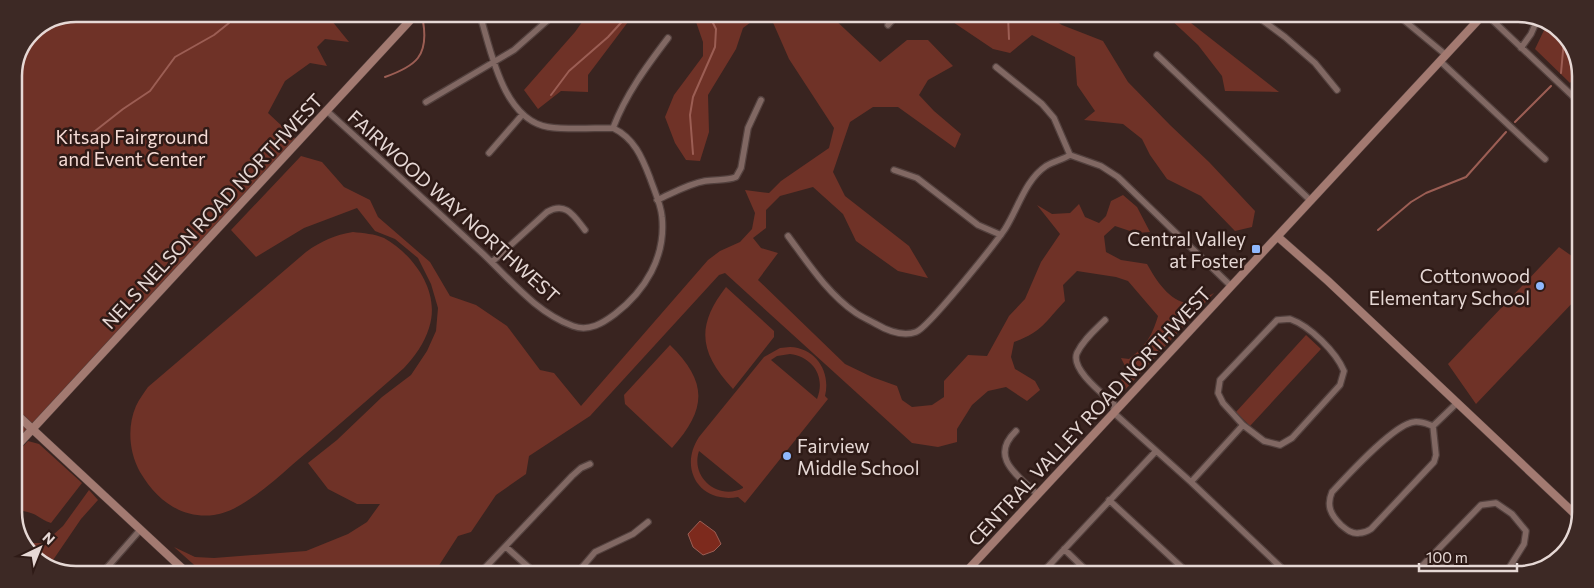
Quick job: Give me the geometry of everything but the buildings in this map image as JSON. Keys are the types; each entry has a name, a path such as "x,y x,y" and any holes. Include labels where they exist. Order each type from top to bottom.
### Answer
{"street":[{"name":"NELS NELSON ROAD NORTHWEST","path":"23,440 408,22"},
{"path":"482,22 494,62 504,86 522,115 547,127 613,128 629,92 668,38"},
{"path":"426,102 514,50 546,22"},
{"path":"888,25 891,22"},
{"path":"1266,22 1315,63 1337,90"},
{"path":"1405,22 1545,159"},
{"name":"CENTRAL VALLEY ROAD NORTHWEST","path":"972,566 1476,22"},
{"path":"1494,22 1571,95"},
{"path":"1521,48 1535,25"},
{"path":"1157,55 1311,201"},
{"path":"996,67 1042,104 1054,118 1070,155"},
{"path":"657,200 684,187 714,179 729,180 736,177 741,168 748,128 761,100"},
{"name":"FAIRWOOD WAY NORTHWEST","path":"327,110 538,307 555,318 575,327 585,328 596,326 608,320 627,305 646,283 653,270 661,244 662,217 636,146 625,134 613,128"},
{"path":"489,153 522,115"},
{"path":"788,236 839,299 856,313 885,329 904,334 917,332 936,314 1001,235 1027,188 1038,173 1052,163 1070,155 1101,166 1118,177 1232,286"},
{"path":"894,170 917,178 978,225 1001,235"},
{"path":"492,262 547,212 555,208 564,208 571,213 585,230"},
{"path":"1278,237 1328,281 1572,511"},
{"path":"1290,319 1301,322 1338,358 1344,371 1340,385 1292,438 1280,445 1264,442 1244,426 1223,403 1218,393 1220,380 1277,320 1290,319"},
{"path":"1105,320 1085,341 1078,352 1076,358 1081,372 1114,404 1114,413 1191,482 1280,566"},
{"path":"1433,426 1457,403"},
{"path":"23,421 180,566"},
{"path":"1413,422 1433,426 1436,455 1434,462 1371,529 1360,533 1348,531 1334,518 1329,506 1332,492 1371,451 1405,425 1413,422"},
{"path":"1191,482 1244,426"},
{"path":"1016,431 1005,447 1005,460 1014,473 1038,495"},
{"path":"1048,566 1156,451"},
{"path":"487,566 532,516 572,476 581,468 590,464"},
{"path":"1109,500 1179,566"},
{"path":"1423,566 1481,505 1496,503 1512,514 1526,531 1524,544 1510,566"},
{"path":"583,566 596,552 633,534 648,522"},
{"path":"108,566 140,530"},
{"path":"506,547 527,566"},
{"path":"1064,549 1082,566"}],"green space":[{"name":"Kitsap Fairground and Event Center","path":"77,22 333,22 349,42 325,39 317,47 327,66 310,63 285,81 268,113 298,141 23,439 22,77 27,56 38,38 56,27"},
{"path":"582,22 628,22 588,75 588,92 561,91 538,109 524,90"},
{"path":"696,22 751,22 743,28 736,49 708,95 709,132 700,161 686,160 675,143 665,117 674,95 703,56 703,42"},
{"path":"773,22 837,22 880,62 907,40 928,40 953,66 928,80 919,95 934,111 961,134 955,148 898,107 873,107 850,122 833,172 845,196 909,246 928,278 898,271 856,241 843,214 813,187 780,196 766,210 766,228 753,238 761,248 778,253 758,280 845,364 897,386 902,400 912,407 932,405 944,397 944,381 968,355 987,356 1009,316 1025,299 1041,262 1060,234 1037,205 1052,214 1070,213 1079,204 1085,217 1099,223 1106,216 1111,201 1123,195 1137,207 1150,232 1136,233 1115,226 1104,236 1106,252 1121,260 1147,264 1160,285 1179,301 1195,302 1214,293 1124,391 1118,385 1127,370 1121,358 1129,359 1140,350 1151,335 1158,316 1128,281 1116,277 1077,271 1063,285 1065,301 1037,330 1014,342 1011,357 1015,369 1035,381 1040,390 1027,401 1006,387 988,391 972,405 957,429 957,442 938,447 912,443 725,273 719,275 590,416 529,456 526,474 496,495 471,532 458,536 439,566 195,566 174,547 195,557 214,558 306,551 348,534 367,522 380,504 357,504 328,489 308,463 337,440 382,397 411,375 427,351 436,331 438,308 431,284 418,258 395,239 375,231 357,208 304,228 256,257 231,230 301,156 322,162 344,187 370,200 378,217 430,262 450,296 476,305 507,326 540,370 554,373 581,406 708,260 720,251 740,242 752,229 755,213 745,190 769,193 781,181 829,148 834,128 789,59"},
{"path":"953,22 1057,22 1103,41 1128,82 1209,162 1255,211 1252,227 1235,231 1201,196 1167,179 1150,155 1142,139 1123,124 1084,120 1095,111 1077,85 1075,57 1032,35 1010,53 993,49"},
{"path":"1173,22 1190,22 1279,92 1225,91 1222,76 1198,45"},
{"path":"1544,30 1556,38 1567,56 1571,73 1570,83 1535,49"},
{"path":"353,232 384,238 395,245 415,264 422,276 428,288 432,314 427,334 419,350 404,368 258,494 243,504 222,513 202,515 190,514 161,499 140,472 133,456 130,439 133,414 148,387 306,252 328,239"},
{"path":"1559,247 1571,256 1572,304 1476,404 1448,364"},
{"path":"726,287 774,331 774,337 733,389 714,363 708,351 706,339 709,315"},
{"path":"1306,335 1321,349 1250,426 1236,412"},
{"path":"670,345 691,371 697,384 698,396 697,408 692,421 672,448 625,404 624,395"},
{"path":"780,348 799,348 814,357 826,378 825,396 828,399 745,503 738,497 725,498 713,495 703,490 696,482 692,472 691,461 693,449 699,437 764,357","holes":["790,354 805,359 816,369 820,383 817,399 771,360 777,356","699,451 743,487 743,488 725,492 709,484 699,470 697,461"]},
{"path":"28,441 39,444 82,483 51,523 32,513 23,511 23,447"},
{"path":"89,490 98,500 81,519 53,560 38,550 33,543 44,543 63,526"}],"shaded area":[{"path":"700,521 715,532 721,544 714,551 703,555 693,547 688,534"}],"waterway":[{"path":"81,142 123,109 150,91 175,57 214,35 230,22"},
{"path":"385,77 405,69 418,58 424,43 423,22"},
{"path":"551,95 569,71 608,37 622,22"},
{"path":"693,154 690,115 693,97 715,47 716,29 712,22"},
{"path":"1008,22 1009,39"},
{"path":"1561,73 1563,49"},
{"path":"1515,122 1551,86"},
{"path":"1378,230 1411,202 1426,193 1466,177 1506,132"}],"place":[{"name":"Central Valley at Foster","path":"1256,249"},
{"name":"Cottonwood Elementary School","path":"1540,286"},
{"name":"Fairview Middle School","path":"787,456"}]}
